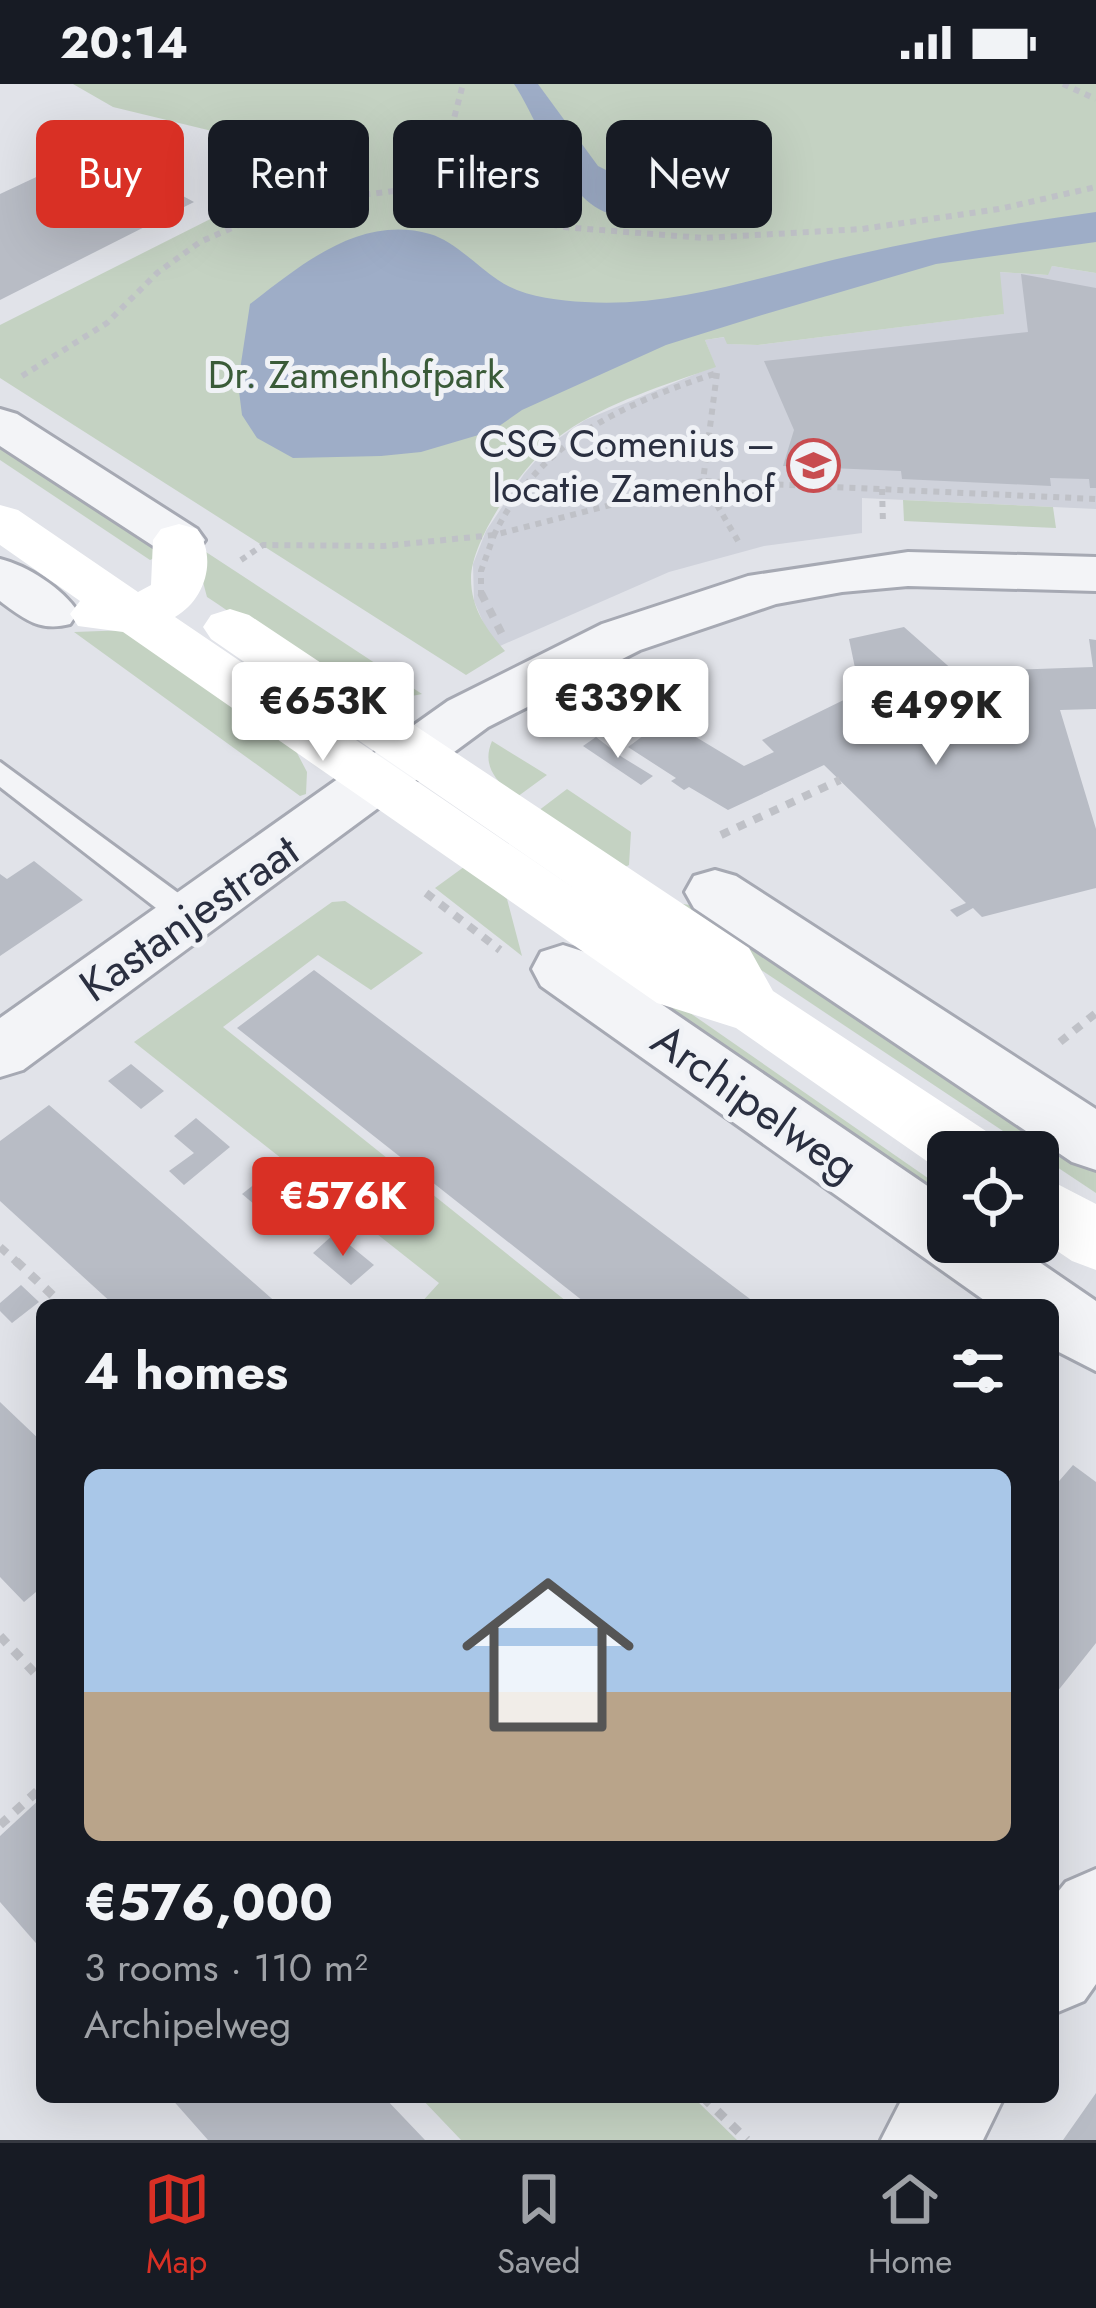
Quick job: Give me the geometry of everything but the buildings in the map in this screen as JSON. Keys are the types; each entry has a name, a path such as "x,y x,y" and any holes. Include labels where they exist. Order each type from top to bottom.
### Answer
{"main road":[{"name":"Archipelweg","path":"0,474 164,583 399,767 552,904 679,986 758,1011 934,1131"},
{"name":"Archipelweg","path":"0,520 164,583"},
{"path":"51,612 164,583"},
{"name":"Archipelweg","path":"399,767 621,890 727,965 758,1011"},
{"path":"621,890 715,864"},
{"path":"552,904 563,969"},
{"path":"1059,1216 1096,1241"}],"street":[{"name":"Archipelweg","path":"8,402 164,583"},
{"name":"Kastanjestraat","path":"0,1052 468,714 621,637 767,588 908,569 1096,574"},
{"path":"0,576 51,612"},
{"path":"715,864 1096,1143"},
{"name":"Archipelweg","path":"563,969 927,1222"},
{"path":"986,1263 1038,1299"},
{"path":"1059,1313 1096,1340"},
{"path":"1059,1962 1096,1912"},
{"path":"927,2140 955,2103"}],"lane":[{"path":"0,772 189,917"}],"path":[{"path":"453,120 463,84"},
{"path":"1063,84 1096,99"},
{"path":"575,228 704,238 862,229 999,209 1096,187"},
{"path":"8,402 107,323 169,264 221,231 297,206 393,192"},
{"path":"545,674 507,642 487,613 481,576 494,536 538,469 572,436 631,405 717,373 704,481 767,588"},
{"path":"235,563 263,545 384,546 494,536 587,517 704,481 1096,499"},
{"path":"715,864 840,780"},
{"path":"0,1247 56,1299"},
{"path":"0,1636 36,1675"},
{"path":"0,1826 36,1793"},
{"path":"709,2103 747,2140"}],"shaded area":[{"name":"CSG Comenius – locatie Zamenhof","path":"1052,266 1096,273 1096,509 862,498 862,533 764,546 669,572 500,646 486,629 474,601 473,564 486,531 524,474 549,445 585,420 715,366 705,340 725,337 728,344 759,345 1003,314 999,272 1047,275"}],"green space":[{"name":"Dr. Zamenhofpark","path":"73,84 1096,84 1096,273 1052,266 1048,275 1000,272 1004,314 758,345 727,344 724,337 705,340 716,367 637,395 581,422 550,444 519,478 481,541 471,578 477,609 505,651 466,675 0,378 0,325 208,220 208,228 369,228 369,120 208,120 208,130 184,124 184,120 113,107"},
{"path":"0,445 160,548 157,557 150,560 0,460"},
{"path":"903,500 1053,507 1056,528 904,521"},
{"path":"206,552 422,694 368,691 281,648 207,597 199,567"},
{"path":"129,630 296,751 307,772 306,794 300,796 74,632"},
{"path":"492,741 547,775 517,797 493,773 488,758"},
{"path":"567,789 631,832 629,865 623,868 538,811"},
{"path":"468,864 507,899 522,956 435,888"},
{"path":"345,901 423,953 371,990 318,955 223,1027 563,1299 424,1299 439,1283 134,1042 332,902"},
{"path":"677,903 696,906 1036,1131 1003,1131 683,918"},
{"path":"595,947 927,1177 927,1199 582,958 581,950"},
{"path":"1059,1146 1096,1171 1096,1193 1059,1168"},
{"path":"426,2103 699,2103 737,2140 461,2140"}],"water":[{"path":"514,84 538,84 564,120 533,120"},
{"path":"582,144 606,170 606,211 582,195"},
{"path":"1096,212 1096,242 936,264 762,315 666,345 522,410 492,431 421,452 293,458 257,438 242,415 238,383 250,304 311,259 380,231 439,237 498,280 529,294 613,303 698,293 916,242"}],"place":[{"name":"CSG Comenius – locatie Zamenhof","path":"814,465"}]}
